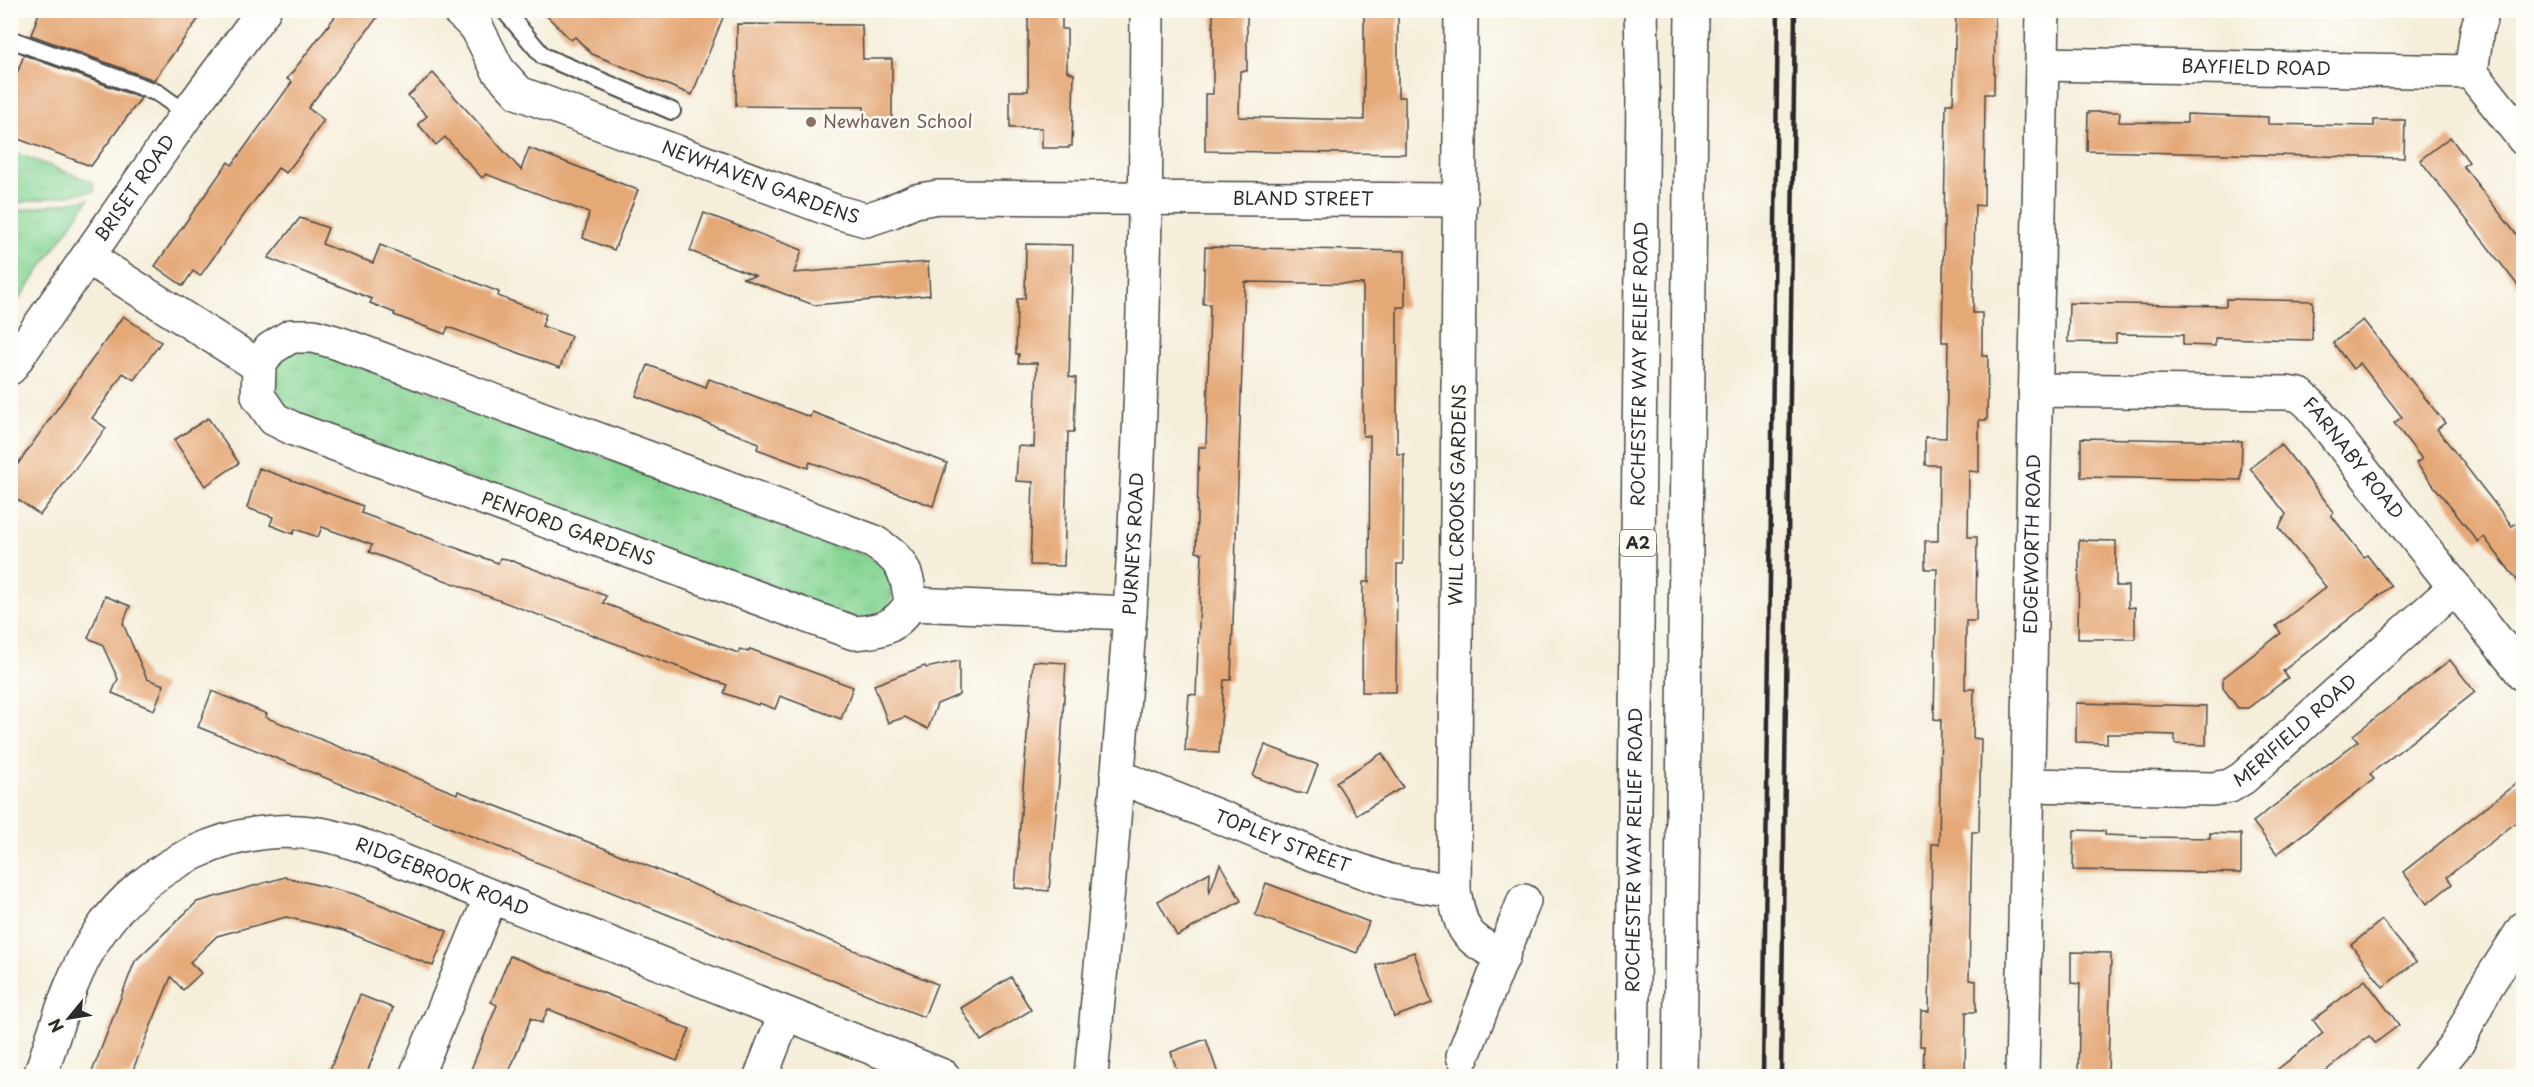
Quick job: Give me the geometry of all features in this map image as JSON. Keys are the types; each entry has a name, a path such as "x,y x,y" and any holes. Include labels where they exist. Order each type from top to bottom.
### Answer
{"main road":[{"name":"NEWHAVEN GARDENS","path":"458,10 477,28 498,70 519,93 837,212 866,219 915,201 938,196 1146,197"},
{"name":"PURNEYS ROAD","path":"1091,1077 1130,613 1140,416 1146,197 1147,10"},
{"name":"WILL CROOKS GARDENS","path":"1461,10 1454,891 1460,924 1478,944 1503,957"},
{"name":"ROCHESTER WAY RELIEF ROAD","path":"1632,1077 1643,93 1641,10"},
{"path":"1680,1077 1692,10"},
{"name":"EDGEWORTH ROAD","path":"2022,1077 2043,10"},
{"path":"2483,10 2477,30 2471,72 2523,139"},
{"name":"BRISET ROAD","path":"10,368 89,258 255,13"},
{"name":"BAYFIELD ROAD","path":"2042,64 2471,72"},
{"name":"BLAND STREET","path":"1146,197 1461,200"},
{"path":"89,258 259,366 270,349 291,336 314,336 872,540 894,554 909,579 912,603 1130,613"},
{"name":"PENFORD GARDENS","path":"259,366 258,396 274,419 316,437 854,633 880,631 900,620 912,603"},
{"name":"FARNABY ROAD","path":"2035,390 2300,395 2311,405 2523,675"},
{"name":"MERIFIELD ROAD","path":"2028,785 2212,789 2230,786 2243,778 2455,587"},
{"name":"TOPLEY STREET","path":"1117,776 1311,853 1390,881 1454,891"},
{"name":"RIDGEBROOK ROAD","path":"40,1077 79,968 98,934 139,886 166,868 227,840 287,832 319,834 380,852 943,1077"},
{"path":"416,1077 491,897"},
{"path":"1463,1056 1524,901"},
{"path":"2430,1077 2458,1042 2486,987 2523,928"},
{"path":"761,1077 785,1014"}],"lane":[{"path":"504,10 543,56 672,111"},
{"path":"10,39 158,93 187,114"}],"green space":[{"path":"10,151 93,182 94,191 11,204"},
{"path":"89,199 11,311 11,212"},
{"path":"318,349 884,563 891,586 890,601 880,612 859,624 283,410 272,387 274,374 280,362 290,353"}],"building":[{"path":"40,10 205,10 154,80 31,35"},
{"path":"340,10 383,10 308,108 324,120 301,154 286,173 278,168 200,276 193,271 183,286 155,266 228,162 232,165 292,82 287,79"},
{"path":"541,10 726,10 692,95 592,54 575,37 571,40"},
{"path":"1028,10 1062,10 1062,29 1067,29 1067,71 1074,74 1072,146 1069,148 1042,148 1042,128 1010,128 1010,91 1028,91"},
{"path":"1213,10 1247,10 1247,71 1240,71 1239,117 1364,120 1364,10 1398,10 1398,97 1405,97 1405,154 1205,151 1205,94 1213,94"},
{"path":"1956,10 1995,10 1994,94 1985,94 1984,206 1975,205 1973,313 1982,313 1982,356 1988,356 1987,420 1979,420 1979,472 1969,471 1968,537 1977,537 1976,621 1966,621 1965,689 1974,689 1973,738 1981,739 1979,832 1972,832 1969,980 1976,981 1976,1012 1966,1012 1965,1077 1923,1077 1924,1046 1920,1046 1921,1011 1929,1011 1932,844 1939,844 1941,720 1934,719 1937,569 1925,569 1925,541 1938,541 1939,465 1925,465 1925,437 1946,438 1948,342 1942,342 1946,104 1953,104"},
{"path":"737,24 862,25 863,59 892,59 892,122 864,122 864,107 736,106"},
{"path":"24,55 141,98 91,166 10,136 10,92"},
{"path":"433,73 521,170 529,148 638,190 614,250 583,238 589,213 486,174 482,178 445,137 436,145 418,124 427,116 408,96"},
{"path":"2088,112 2120,112 2119,122 2187,123 2187,114 2268,117 2268,124 2374,126 2374,120 2405,120 2404,158 2087,151"},
{"path":"2450,137 2469,162 2463,166 2523,243 2523,292 2420,160"},
{"path":"704,213 802,250 794,273 928,262 930,295 814,305 742,278 756,276 690,251"},
{"path":"300,218 328,228 322,244 373,263 380,245 499,292 498,296 546,314 542,326 571,336 560,368 448,327 445,334 394,315 395,313 370,303 372,299 268,258"},
{"path":"1026,244 1073,245 1069,377 1076,378 1074,432 1068,432 1064,566 1030,565 1033,482 1016,481 1018,446 1034,447 1037,363 1018,363 1019,354 1016,354 1017,299 1025,299"},
{"path":"1205,247 1405,251 1405,307 1397,307 1397,454 1404,454 1403,564 1397,564 1396,692 1362,692 1363,582 1369,582 1370,436 1363,436 1363,284 1245,282 1231,680 1224,680 1219,753 1185,751 1189,694 1196,695 1202,553 1196,552 1199,447 1206,447 1209,348 1210,304 1203,304"},
{"path":"2226,299 2313,301 2312,340 2215,338 2215,346 2183,345 2183,335 2116,334 2116,343 2068,342 2069,303 2226,306"},
{"path":"123,316 161,342 134,380 123,373 92,418 106,428 40,515 10,494 10,475"},
{"path":"2363,320 2445,423 2437,429 2512,526 2523,518 2523,588 2484,537 2478,542 2416,463 2422,459 2394,423 2402,417 2360,363 2353,369 2333,343"},
{"path":"648,365 706,387 709,379 810,417 812,412 947,463 933,506 810,462 808,468 757,449 759,443 636,396"},
{"path":"208,418 239,463 205,486 174,440"},
{"path":"2081,438 2242,441 2241,480 2081,477"},
{"path":"2281,444 2334,512 2331,515 2364,557 2367,555 2391,586 2283,671 2288,678 2248,708 2238,708 2223,688 2223,678 2281,633 2276,626 2326,587 2279,528 2286,514 2250,468"},
{"path":"259,468 363,506 361,513 498,563 500,558 507,559 606,596 603,603 738,653 740,649 748,652 750,649 853,687 841,719 780,696 775,709 724,693 727,685 369,552 372,545 322,527 318,537 295,529 293,534 270,525 273,517 247,508"},
{"path":"2079,540 2116,541 2116,586 2128,586 2128,608 2135,607 2135,639 2078,639"},
{"path":"105,596 130,606 123,623 127,633 147,679 164,685 154,710 112,693 118,679 102,644 88,638"},
{"path":"2450,660 2475,692 2370,774 2374,779 2277,854 2253,822 2358,741 2353,735"},
{"path":"959,661 959,695 937,704 928,729 905,717 888,723 874,685 925,666 926,668"},
{"path":"1033,661 1066,663 1049,891 1015,888"},
{"path":"212,691 267,714 265,717 457,794 458,791 606,849 937,984 924,1017 198,727"},
{"path":"2076,703 2207,706 2206,745 2175,744 2175,735 2141,734 2107,734 2107,743 2076,742"},
{"path":"1265,745 1318,765 1307,793 1297,793 1253,776"},
{"path":"1382,753 1403,787 1357,815 1336,782"},
{"path":"2523,778 2523,817 2447,877 2452,884 2427,904 2403,872"},
{"path":"2074,830 2105,831 2105,835 2150,837 2210,838 2210,833 2241,834 2241,873 2073,870"},
{"path":"1220,864 1241,901 1177,936 1158,901 1210,872 1209,894"},
{"path":"285,877 354,894 447,931 433,966 344,931 286,917 217,936 190,962 201,973 183,990 171,977 130,1077 90,1077 135,961 197,902"},
{"path":"1266,883 1369,922 1357,953 1255,915"},
{"path":"2382,920 2416,962 2383,987 2351,945"},
{"path":"1414,952 1432,1003 1394,1017 1376,965"},
{"path":"2071,952 2111,953 2108,1077 2078,1077 2080,984 2071,983"},
{"path":"510,956 690,1029 677,1061 548,1009 542,1023 531,1018 507,1077 468,1077 497,1005 491,1002"},
{"path":"1011,977 1031,1010 981,1041 961,1008"},
{"path":"2365,980 2399,1025 2375,1043 2369,1036 2318,1077 2268,1077 2323,1033 2313,1020"},
{"path":"360,995 393,1008 365,1077 327,1077"},
{"path":"1206,1039 1219,1077 1179,1077 1171,1052"}],"railway":[{"path":"1763,1076 1778,10"},
{"path":"1781,1076 1795,10"}],"place":[{"name":"Newhaven School","path":"811,122"}]}
